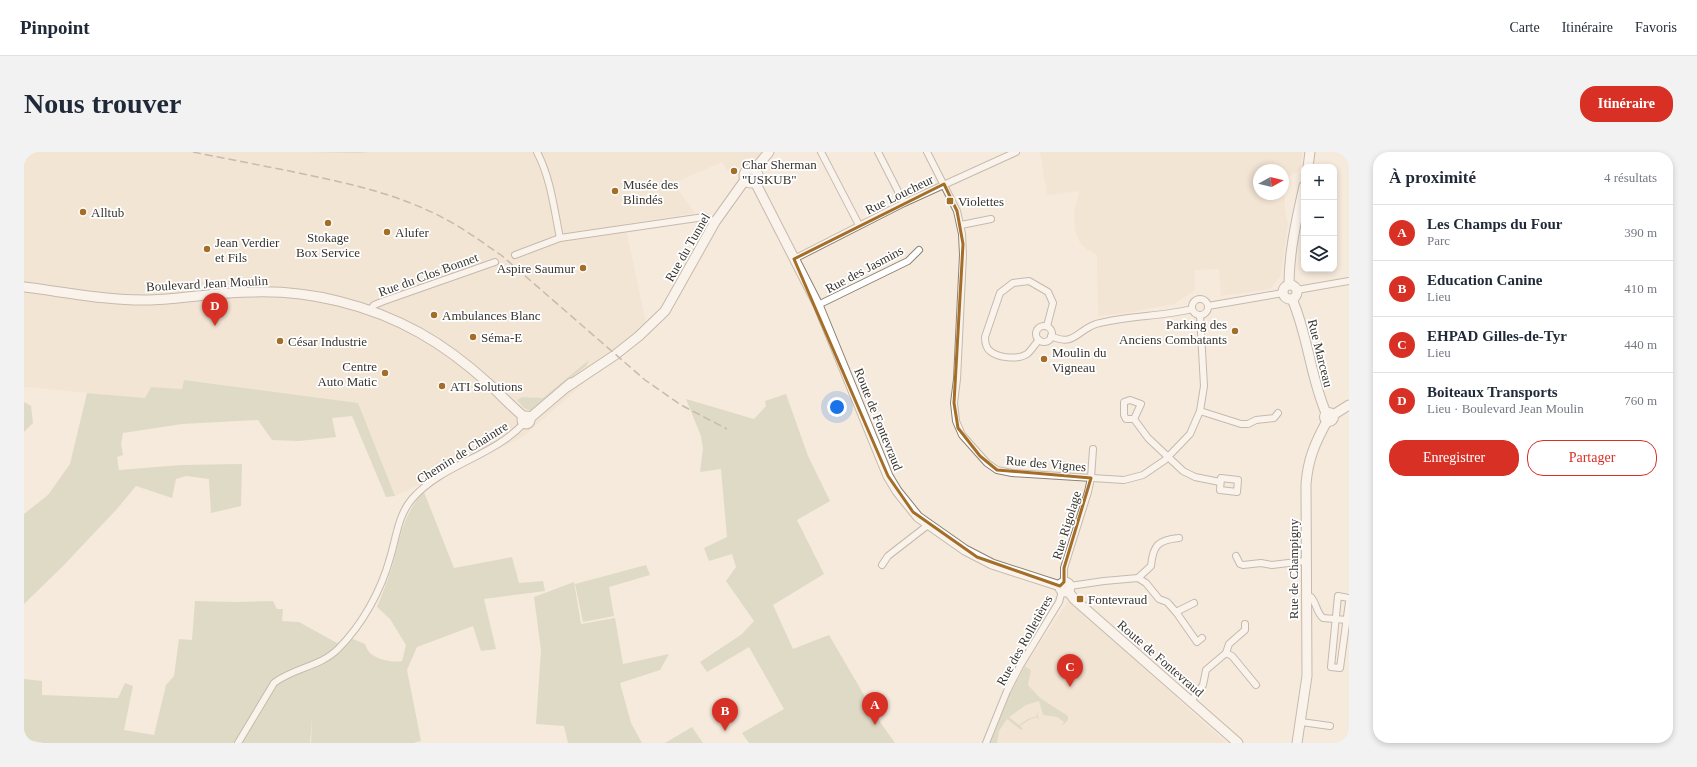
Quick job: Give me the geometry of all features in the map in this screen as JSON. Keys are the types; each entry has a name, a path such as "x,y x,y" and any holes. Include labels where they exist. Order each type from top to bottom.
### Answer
{"street":[{"path":"537,152 544,166 551,192 560,238"},
{"path":"750,181 758,176 754,170 769,152"},
{"path":"821,152 859,225"},
{"path":"878,152 904,203"},
{"name":"Rue des Vignes","path":"927,152 957,211 961,225 963,255 954,413 958,428 962,435 980,456 997,470 1012,473 1124,480 1150,471 1169,457 1190,434 1200,411 1204,386 1200,315"},
{"name":"Rue Loucheur","path":"794,259 904,203 1016,152"},
{"path":"1308,164 1310,152"},
{"name":"Rue du Tunnel","path":"526,419 567,387 615,355 650,326 670,304 696,255 716,222 750,181"},
{"name":"Route de Fontevraud","path":"750,181 818,305 888,476 913,512 928,525 977,557 1065,587 1074,599 1238,743"},
{"path":"1289,284 1294,228 1301,199"},
{"path":"514,255 560,238 705,217 716,222"},
{"path":"961,225 991,219"},
{"name":"Rue des Jasmins","path":"818,305 908,260 919,250"},
{"name":"Rue du Clos Bonnet","path":"370,310 374,306 384,301 495,262"},
{"path":"1039,340 1026,355 1019,357 1000,356 990,352 986,345 985,337 1000,292 1013,283 1029,281 1048,292 1054,303 1046,326"},
{"path":"1297,290 1349,281"},
{"path":"1289,284 1294,286 1297,290"},
{"path":"1289,284 1284,287 1283,292 1285,297 1292,299 1296,296 1297,290"},
{"name":"Boulevard Jean Moulin","path":"24,286 136,300 253,292 300,294 329,299 370,310 420,333 457,357 526,419"},
{"path":"1208,306 1283,292"},
{"path":"1198,298 1204,300 1208,306 1206,312 1200,315 1195,314 1192,309 1192,302 1198,298"},
{"name":"Rue Marceau","path":"1292,299 1299,317 1319,396 1329,417"},
{"path":"1051,336 1061,341 1074,337 1084,329 1105,322 1192,309"},
{"path":"1039,340 1036,336 1036,331 1042,326 1046,326"},
{"path":"1046,326 1050,329 1051,336"},
{"path":"1039,340 1046,341 1051,336"},
{"path":"1329,417 1349,405"},
{"path":"1200,411 1240,424 1248,424 1256,420 1274,418 1278,413"},
{"name":"Rue de Champigny","path":"1297,743 1306,676 1305,560 1307,467 1311,453 1329,417"},
{"name":"Chemin de Chaintre","path":"238,743 274,683 280,678 330,656 343,644 359,624 382,583 401,518 406,505 412,498 432,481 504,440 526,419"},
{"path":"1134,419 1148,438 1183,471 1194,477 1220,482"},
{"name":"Rue Rigolage","path":"1065,587 1064,568 1091,478 1093,450"},
{"path":"882,565 888,556 928,525"},
{"path":"1065,587 1141,576 1150,566 1152,553 1155,547 1166,539 1179,538"},
{"path":"1236,556 1240,564 1243,565 1261,563 1272,565 1305,560"},
{"path":"1141,576 1159,599 1168,602 1198,642 1202,638"},
{"name":"Rue des Rolletières","path":"986,743 1016,672 1059,602 1065,587"},
{"path":"1349,598 1338,596 1331,668 1340,668 1349,602"},
{"path":"1306,597 1311,597 1314,600 1316,610 1323,618 1346,620"},
{"path":"1176,612 1194,603"},
{"path":"1191,701 1203,684 1206,670 1226,653 1229,644 1245,630 1245,624"},
{"path":"1226,653 1232,656 1256,685"},
{"path":"1301,722 1330,726"}],"highlighted area":[{"path":"944,184 957,211 963,244 954,403 958,428 980,456 997,470 1091,478 1064,568 1064,582 1060,586 977,557 913,512 888,476 794,259"}],"shaded area":[{"path":"24,152 763,152 756,159 729,173 722,162 678,181 679,191 695,213 625,224 648,333 601,368 523,437 395,496 357,403 184,380 182,389 152,387 145,398 24,387"},
{"path":"1040,152 1303,152 1300,170 1289,176 1289,164 1253,164 1253,200 1285,200 1288,224 1281,275 1270,289 1221,296 1219,269 1194,270 1195,290 1174,304 1098,316 1097,255 1080,243 1075,231 1074,214 1079,191 1047,195"},
{"path":"1069,599 1227,743 990,743 1010,694 1025,666"}],"green space":[{"path":"308,152 372,152 357,153"},
{"path":"589,360 586,366 572,377 572,379 531,411 524,408 517,400 522,397 543,398"},
{"path":"184,380 358,403 395,496 386,497 352,416 332,418 336,437 299,441 272,440 258,420 182,424 123,433 121,444 123,455 117,457 119,470 181,465 242,464 241,506 211,513 209,479 186,476 176,479 172,498 136,486 116,510 63,566 24,604 24,514 48,495 70,464 87,393 145,398 151,387 182,389"},
{"path":"786,394 808,456 830,501 797,520 824,574 773,605 793,649 829,635 878,719 895,743 749,743 742,733 784,709 749,647 707,672 700,662 742,634 754,621 726,581 736,567 732,554 709,561 704,548 727,537 721,469 700,472 703,449 701,436 686,399 754,419 766,406 765,401"},
{"path":"24,402 31,406 33,423 24,432"},
{"path":"424,492 454,568 512,557 519,583 543,581 545,591 484,599 496,649 481,651 473,626 417,647 407,670 421,741 413,743 311,743 312,717 310,743 44,743 24,739 24,679 42,681 42,695 118,698 125,683 133,686 124,730 154,735 166,685 174,676 179,639 192,640 195,601 273,601 277,609 283,609 282,621 299,622 337,643 353,639 365,644 370,653 381,659 398,662 402,661 406,645 390,619 377,607 391,570 406,518 417,500"},
{"path":"646,565 650,575 609,587 614,616 583,622 575,584"},
{"path":"574,582 581,624 615,618 623,664 669,654 660,670 620,683 631,723 642,743 568,743 564,726 536,724 541,650 534,597"},
{"path":"1025,666 1031,670 1028,685 1040,698 1068,716 1068,720 1062,726 1064,722 1057,717 1043,715 1039,701 1026,705 1009,717 1019,725 1028,719 1037,716 1037,711 1039,721 1037,717 1029,720 1020,726 1023,729 1021,730 1007,719 999,731 997,743 990,743 1010,694"},
{"path":"692,727 703,743 665,743"}],"railway":[{"path":"193,152 334,180 373,190 411,203 447,220 468,232 501,255 645,380 681,405 727,429"}],"place":[{"name":"Char Sherman \"USKUB\"","path":"734,171"},
{"name":"Musée des Blindés","path":"615,191"},
{"name":"Violettes","path":"950,201"},
{"name":"Alltub","path":"83,212"},
{"name":"Stokage Box Service","path":"328,223"},
{"name":"Alufer","path":"387,232"},
{"name":"Jean Verdier et Fils","path":"207,249"},
{"name":"Aspire Saumur","path":"583,268"},
{"name":"Ambulances Blanc","path":"434,315"},
{"name":"Boiteaux Transports","path":"215,326"},
{"name":"Parking des Anciens Combatants","path":"1235,331"},
{"name":"Séma-E","path":"473,337"},
{"name":"César Industrie","path":"280,341"},
{"name":"Moulin du Vigneau","path":"1044,359"},
{"name":"Centre Auto Matic","path":"385,373"},
{"name":"ATI Solutions","path":"442,386"},
{"name":"Fontevraud","path":"1080,599"},
{"name":"EHPAD Gilles-de-Tyr","path":"1070,687"},
{"name":"Les Champs du Four","path":"875,725"},
{"name":"Education Canine","path":"725,731"}]}
